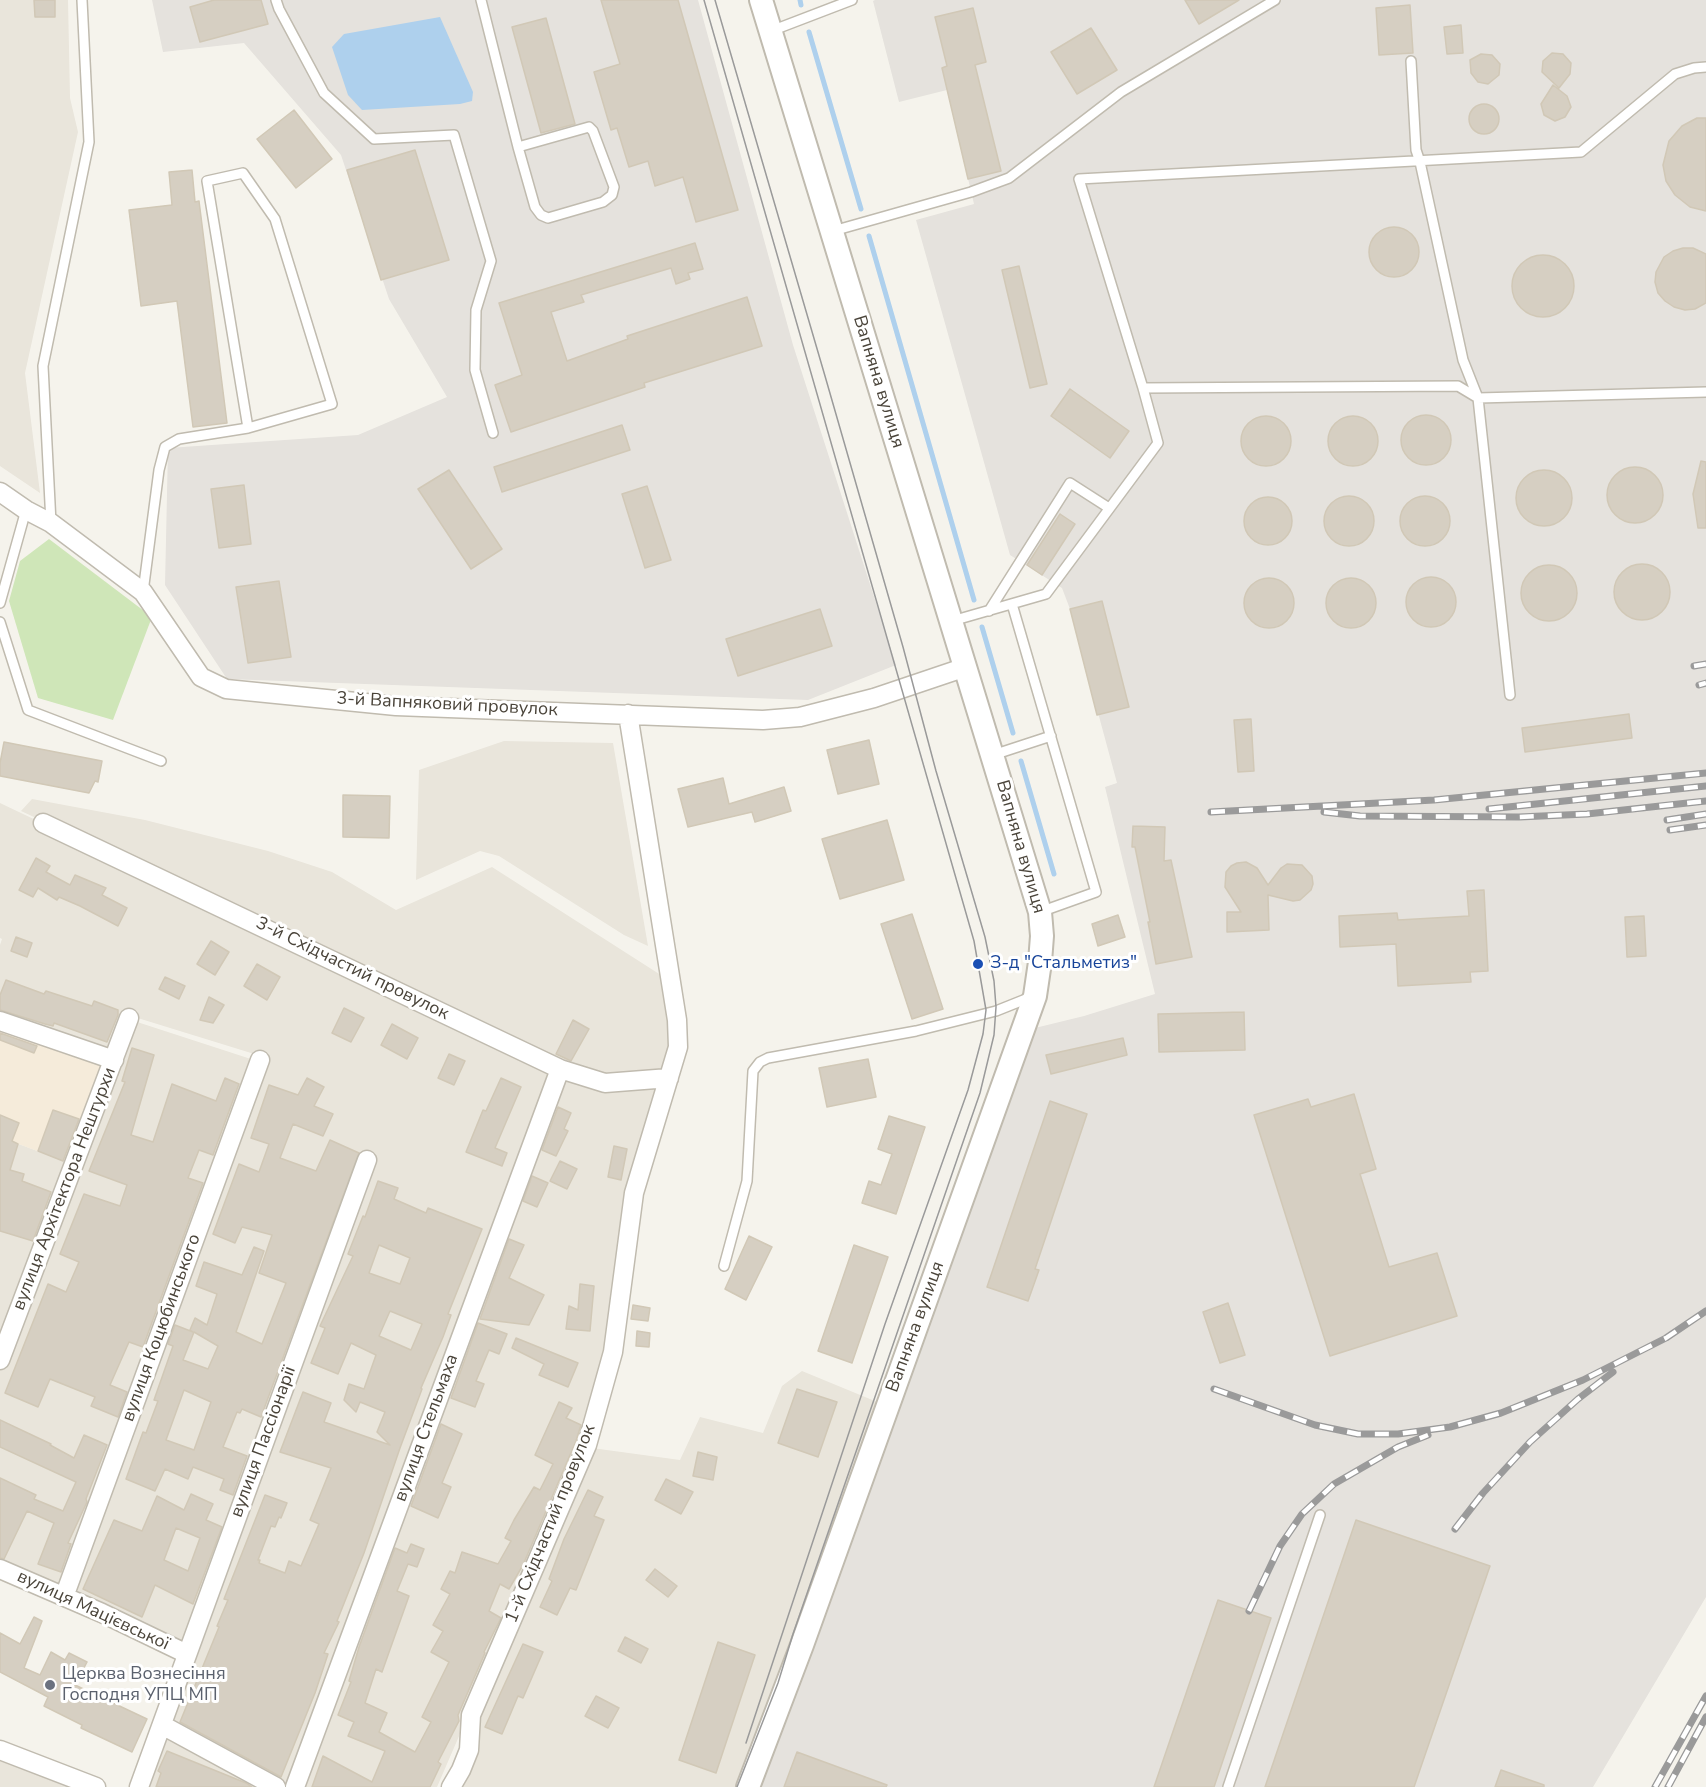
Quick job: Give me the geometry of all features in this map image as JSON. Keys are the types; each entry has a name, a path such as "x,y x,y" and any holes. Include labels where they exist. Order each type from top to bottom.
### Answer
{"street":[{"name":"Вапняна вулиця","path":"748,1787 802,1645 1035,996 1042,936 1040,912 993,755 761,0"},
{"name":"3-й Вапняковий провулок","path":"0,492 26,510 51,523 143,592 201,677 226,689 396,706 763,720 800,717 874,698 966,667"},
{"name":"1-й Східчастий провулок","path":"451,1787 469,1750 471,1715 587,1445 613,1352 634,1193 678,1047 677,1020 628,714"},
{"name":"3-й Східчастий провулок","path":"43,823 560,1069 605,1083 669,1078"},
{"name":"вулиця Архітектора Нештурхи","path":"0,1360 129,1018"},
{"path":"0,1021 114,1060"},
{"name":"вулиця Коцюбинського","path":"64,1597 260,1060"},
{"name":"вулиця Стельмаха","path":"295,1787 560,1069"},
{"name":"вулиця Пассіонарії","path":"140,1787 367,1160"},
{"name":"вулиця Мацієвської","path":"0,1569 187,1654"},
{"path":"162,1725 276,1787"},
{"path":"0,1750 96,1787"}],"lane":[{"path":"51,523 43,366 89,142 82,0"},
{"path":"276,0 324,93 374,139 454,135 492,261 476,310 475,370 494,433"},
{"path":"482,0 518,147 535,207 541,215 548,218 603,202 612,195 614,187 593,131 589,127 518,147"},
{"path":"771,31 852,0"},
{"path":"832,232 971,192 1009,178 1121,92 1275,0"},
{"path":"1411,62 1416,150 1463,360 1478,398 1510,695"},
{"path":"952,621 1046,594 1158,443 1079,179 1581,152 1675,74 1694,68 1706,68"},
{"path":"143,592 159,470 165,447 178,439 248,428 332,404 275,219 243,173 207,180 248,428"},
{"path":"1143,388 1458,386 1478,398 1706,392"},
{"path":"988,610 1070,483 1109,508"},
{"path":"0,603 26,510"},
{"path":"1012,604 1096,892 1040,912"},
{"path":"0,622 28,710 161,761"},
{"path":"993,755 1051,736"},
{"path":"724,1266 747,1181 753,1071 760,1062 768,1058 939,1025 996,1011 1035,996"},
{"path":"1228,1787 1320,1515"}],"shaded area":[{"path":"0,0 68,0 70,98 78,132 25,373 40,493 0,466"},
{"path":"152,0 698,0 793,345 896,665 808,700 227,679 165,585 168,448 358,435 447,397 389,299 341,155 244,43 163,52"},
{"path":"1706,0 1706,1597 1593,1787 759,1787 1035,1028 1084,1016 1155,994 1105,787 1117,783 1070,609 1062,588 1010,555 916,220 974,204 947,90 899,102 873,1"},
{"path":"504,741 613,743 648,946 624,935 499,856 480,851 416,880 419,770"},
{"path":"32,799 145,820 268,851 332,872 396,910 492,867 667,979 675,1019 668,1077 606,1082 21,811"},
{"path":"0,803 558,1069 293,1787 279,1787 164,1723 186,1652 67,1596 264,1057 128,1015 112,1057 0,1016 0,945 2,939 0,938"},
{"path":"131,1020 257,1061 64,1594 0,1567 0,1364"},
{"path":"0,1021 111,1063 72,1164 0,1137"},
{"path":"561,1070 668,1079 631,1193 611,1351 584,1447 437,1787 297,1787"},
{"path":"0,1137 72,1164 0,1357"},
{"path":"802,1371 882,1404 737,1787 452,1787 473,1715 592,1448 680,1460 700,1417 763,1433 782,1386"},
{"path":"163,1726 272,1787 141,1787"},
{"path":"0,1752 93,1787 0,1787"}],"green space":[{"path":"49,539 152,617 113,720 38,698 9,601 20,561"}],"water":[{"path":"440,17 473,92 472,101 460,104 362,110 348,95 332,47 344,34"}],"building":[{"path":"34,0 55,0 55,17 35,17"},
{"path":"214,0 261,0 268,24 200,42 190,7"},
{"path":"601,0 678,0 738,210 696,222 683,177 655,186 648,161 629,167 617,128 611,130 594,72 620,64"},
{"path":"1185,0 1239,0 1199,24"},
{"path":"1410,5 1413,53 1379,55 1376,8"},
{"path":"973,8 986,62 975,65 1001,171 968,179 942,68 947,66 935,17"},
{"path":"546,18 575,124 541,133 512,27"},
{"path":"1461,25 1463,53 1447,54 1444,27"},
{"path":"1091,28 1117,70 1077,94 1051,52"},
{"path":"1552,53 1563,54 1571,63 1570,74 1559,88 1542,72 1543,61"},
{"path":"1481,54 1492,55 1500,64 1499,75 1488,84 1478,82 1471,73 1470,60"},
{"path":"1553,85 1567,96 1571,107 1565,117 1555,121 1544,115 1541,104"},
{"path":"1484,104 1490,105 1498,113 1498,125 1490,133 1484,134 1478,133 1470,125 1469,119 1470,113 1478,105"},
{"path":"294,110 332,159 296,188 257,139"},
{"path":"1697,118 1706,118 1706,211 1690,207 1675,195 1666,181 1663,165 1669,141 1682,126"},
{"path":"415,150 449,260 381,280 347,170"},
{"path":"192,170 195,202 199,201 227,423 193,427 177,301 141,306 129,210 172,205 169,172"},
{"path":"1394,227 1403,229 1414,238 1419,252 1417,261 1408,272 1394,277 1385,275 1374,266 1369,252 1371,243 1380,232"},
{"path":"695,243 703,269 688,273 690,279 676,284 671,268 581,295 584,302 551,312 567,361 628,339 627,336 747,297 762,346 644,383 645,387 511,432 495,385 522,375 499,303"},
{"path":"1683,248 1693,248 1706,254 1706,303 1695,309 1685,310 1665,301 1658,293 1655,282 1656,272 1664,257"},
{"path":"1543,255 1560,260 1565,264 1569,269 1574,286 1569,303 1565,308 1560,312 1543,317 1526,312 1521,308 1517,303 1512,286 1517,269 1521,264 1526,260"},
{"path":"1019,266 1047,384 1030,388 1002,270"},
{"path":"1070,389 1129,431 1110,458 1051,416"},
{"path":"1426,415 1435,417 1446,426 1451,440 1449,449 1440,460 1426,465 1417,463 1406,454 1401,440 1403,431 1412,420"},
{"path":"1266,416 1275,418 1286,427 1291,441 1289,450 1280,461 1266,466 1257,464 1246,455 1241,441 1243,432 1252,421"},
{"path":"1353,416 1362,418 1373,427 1378,441 1376,450 1367,461 1353,466 1344,464 1333,455 1328,441 1330,432 1339,421"},
{"path":"622,425 630,450 502,492 494,467"},
{"path":"1701,461 1706,462 1706,528 1698,528 1693,494"},
{"path":"1629,467 1641,467 1651,471 1659,479 1663,495 1659,511 1651,519 1641,523 1629,523 1619,519 1611,511 1607,501 1607,489 1611,479 1619,471"},
{"path":"449,470 502,549 471,569 418,489"},
{"path":"1538,470 1550,470 1560,474 1568,482 1572,498 1568,514 1560,522 1550,526 1538,526 1528,522 1520,514 1516,504 1516,492 1520,482 1528,474"},
{"path":"244,485 251,544 219,548 211,489"},
{"path":"647,486 671,560 645,568 622,494"},
{"path":"1349,496 1358,498 1369,507 1374,521 1372,530 1363,541 1349,546 1340,544 1329,535 1324,521 1326,512 1335,501"},
{"path":"1425,496 1434,498 1445,507 1450,521 1448,530 1439,541 1425,546 1416,544 1405,535 1400,521 1402,512 1411,501"},
{"path":"1263,497 1273,497 1288,507 1292,521 1291,530 1282,541 1273,545 1263,545 1248,535 1244,526 1244,516 1254,501"},
{"path":"1060,514 1075,524 1042,575 1027,565"},
{"path":"1636,564 1648,564 1658,568 1666,576 1670,592 1666,608 1658,616 1648,620 1636,620 1626,616 1618,608 1614,598 1614,586 1618,576 1626,568"},
{"path":"1543,565 1555,565 1565,569 1573,577 1577,593 1573,609 1565,617 1555,621 1543,621 1533,617 1525,609 1521,599 1521,587 1525,577 1533,569"},
{"path":"1431,577 1440,579 1451,588 1456,602 1454,611 1445,622 1431,627 1422,625 1411,616 1406,602 1408,593 1417,582"},
{"path":"1269,578 1278,580 1289,589 1294,603 1292,612 1283,623 1269,628 1260,626 1249,617 1244,603 1246,594 1255,583"},
{"path":"1351,578 1360,580 1371,589 1376,603 1374,612 1365,623 1351,628 1342,626 1331,617 1326,603 1328,594 1337,583"},
{"path":"279,581 291,657 248,663 236,587"},
{"path":"1102,601 1129,707 1097,715 1070,609"},
{"path":"820,609 832,646 738,676 726,639"},
{"path":"1629,714 1632,738 1525,752 1522,728"},
{"path":"1251,719 1254,771 1238,772 1234,720"},
{"path":"869,740 879,784 838,794 827,750"},
{"path":"4,742 102,761 98,782 95,781 89,793 0,776"},
{"path":"723,778 729,804 784,787 791,811 755,822 752,812 688,827 678,789"},
{"path":"343,795 390,796 389,838 343,837"},
{"path":"887,820 904,880 840,899 822,839"},
{"path":"1133,826 1165,827 1164,861 1171,860 1192,957 1156,964 1135,847 1132,847"},
{"path":"36,858 50,866 46,872 70,885 75,875 106,888 102,895 127,908 118,926 59,897 57,900 38,888 33,897 19,890"},
{"path":"1246,862 1257,868 1268,885 1287,864 1302,865 1312,876 1313,884 1311,890 1300,900 1293,901 1268,895 1269,930 1227,932 1227,912 1241,912 1225,887 1226,872 1237,863"},
{"path":"1484,890 1488,971 1470,972 1471,982 1398,986 1396,944 1340,947 1339,916 1397,913 1398,920 1469,916 1467,891"},
{"path":"912,914 943,1009 912,1019 881,924"},
{"path":"1118,915 1125,937 1098,946 1092,924"},
{"path":"1644,916 1646,956 1627,957 1625,917"},
{"path":"16,937 32,943 27,957 11,951"},
{"path":"211,941 229,952 215,975 197,964"},
{"path":"257,964 280,977 267,1000 244,986"},
{"path":"165,977 185,986 179,999 159,989"},
{"path":"6,980 44,994 46,991 92,1006 94,1001 118,1010 107,1042 54,1023 53,1026 0,1010 0,995"},
{"path":"209,997 224,1005 213,1023 200,1020"},
{"path":"344,1008 364,1018 351,1042 332,1033"},
{"path":"1244,1012 1245,1050 1159,1052 1158,1014"},
{"path":"573,1020 589,1029 571,1061 556,1054"},
{"path":"392,1024 418,1038 407,1059 381,1045"},
{"path":"0,1033 37,1046 34,1053 0,1040"},
{"path":"1123,1038 1127,1055 1051,1074 1046,1055"},
{"path":"132,1048 154,1055 131,1135 153,1142 172,1084 216,1101 225,1078 239,1084 213,1155 199,1150 188,1178 203,1183 143,1347 129,1342 110,1385 127,1392 118,1417 91,1406 95,1397 50,1379 38,1407 5,1393 48,1284 66,1292 79,1262 60,1254 84,1194 120,1206 127,1185 89,1171 125,1082 122,1081"},
{"path":"449,1054 465,1061 454,1085 438,1078"},
{"path":"868,1059 876,1097 827,1107 819,1068"},
{"path":"307,1078 324,1087 314,1106 333,1114 323,1136 293,1124 280,1158 316,1171 330,1140 359,1153 261,1417 242,1409 240,1413 237,1412 223,1447 247,1456 233,1495 220,1490 224,1479 193,1467 188,1479 165,1469 155,1491 126,1479 143,1432 146,1433 158,1401 154,1400 173,1346 168,1344 175,1325 193,1332 190,1330 195,1318 207,1325 217,1294 196,1286 204,1262 242,1275 254,1247 264,1251 236,1332 262,1344 286,1283 259,1273 272,1235 242,1227 235,1243 213,1234 239,1164 259,1172 269,1144 251,1138 269,1085 298,1095","holes":["194,1332 218,1346 208,1369 183,1360","184,1390 211,1402 194,1450 166,1440"]},
{"path":"501,1078 521,1087 495,1148 507,1153 502,1166 466,1152 483,1110 486,1111"},
{"path":"1354,1094 1376,1169 1360,1174 1389,1267 1437,1253 1457,1316 1330,1356 1254,1115 1308,1099 1311,1107"},
{"path":"1050,1101 1087,1114 1035,1269 1039,1270 1028,1301 987,1287"},
{"path":"558,1107 571,1113 564,1129 568,1131 556,1156 542,1150"},
{"path":"53,1110 79,1119 63,1161 38,1151"},
{"path":"0,1115 19,1123 12,1141 18,1144 10,1170 24,1174 22,1181 51,1192 33,1241 0,1231"},
{"path":"889,1116 925,1127 896,1214 862,1203 869,1181 881,1185 892,1154 878,1149"},
{"path":"614,1146 627,1149 621,1180 608,1177"},
{"path":"560,1161 577,1169 567,1189 550,1181"},
{"path":"532,1176 548,1183 537,1207 523,1201"},
{"path":"378,1181 398,1188 394,1199 426,1213 428,1208 482,1229 448,1314 451,1315 443,1337 421,1388 364,1553 337,1621 339,1622 324,1653 328,1654 315,1693 281,1777 180,1722 219,1627 217,1626 228,1600 224,1599 265,1495 287,1503 275,1527 271,1526 258,1560 260,1560 259,1563 285,1573 289,1561 301,1566 319,1524 310,1520 331,1468 280,1452 303,1392 331,1403 324,1422 390,1445 377,1432 385,1412 360,1402 356,1412 344,1400 349,1384 364,1389 376,1355 351,1343 338,1374 311,1363 325,1328 320,1326 353,1256 348,1254 363,1216 365,1217","holes":["379,1245 410,1258 400,1284 369,1273","390,1311 422,1324 411,1350 379,1336"]},
{"path":"749,1236 772,1247 746,1300 725,1289"},
{"path":"509,1239 524,1245 509,1278 544,1295 529,1325 480,1319"},
{"path":"854,1245 888,1257 852,1363 818,1351"},
{"path":"580,1284 594,1286 590,1331 566,1329 569,1306 578,1310"},
{"path":"1228,1303 1245,1355 1220,1363 1203,1312"},
{"path":"633,1305 650,1308 648,1321 631,1319"},
{"path":"478,1323 507,1334 499,1354 489,1350 476,1381 484,1384 475,1407 451,1398"},
{"path":"637,1331 650,1333 649,1347 636,1346"},
{"path":"516,1338 578,1363 568,1387 539,1375 544,1364 512,1348"},
{"path":"797,1389 837,1402 818,1457 778,1443"},
{"path":"559,1402 572,1408 566,1418 581,1425 576,1441 523,1565 509,1589 500,1584 489,1611 501,1618 484,1652 458,1715 459,1721 438,1762 441,1764 430,1787 312,1787 323,1756 372,1782 385,1751 348,1736 354,1722 338,1715 351,1682 349,1681 359,1647 395,1548 407,1553 411,1544 424,1549 417,1567 408,1564 397,1591 409,1596 382,1672 376,1669 365,1703 387,1713 379,1732 415,1752 431,1722 422,1717 449,1662 431,1652 443,1631 433,1625 450,1594 441,1589 450,1571 455,1573 462,1552 498,1564 511,1541 505,1538 514,1520 534,1487 540,1490 553,1464 535,1455"},
{"path":"0,1420 51,1444 74,1458 84,1435 107,1445 86,1499 87,1502 68,1543 71,1544 61,1572 38,1564 54,1523 27,1511 4,1559 0,1558 0,1478 36,1495 34,1499 63,1511 76,1482 0,1447"},
{"path":"441,1424 462,1434 442,1483 451,1487 438,1518 411,1506"},
{"path":"698,1452 717,1457 713,1480 693,1476"},
{"path":"666,1479 693,1492 681,1514 655,1500"},
{"path":"588,1490 603,1497 594,1516 604,1520 576,1590 570,1588 557,1615 540,1607 552,1581 549,1579 564,1539"},
{"path":"191,1494 213,1504 206,1520 222,1527 193,1604 155,1585 142,1617 83,1589 114,1520 142,1531 157,1496 184,1510","holes":["176,1528 200,1538 188,1571 164,1560"]},
{"path":"1356,1520 1490,1566 1414,1787 1265,1787"},
{"path":"655,1569 677,1586 668,1597 646,1580"},
{"path":"1218,1600 1271,1618 1214,1787 1154,1787"},
{"path":"34,1617 42,1621 24,1668 40,1675 51,1652 65,1660 69,1653 87,1662 75,1685 147,1719 132,1752 81,1728 82,1725 44,1706 48,1697 0,1672 0,1633 20,1644"},
{"path":"625,1637 648,1649 641,1663 618,1651"},
{"path":"718,1642 755,1655 716,1773 679,1760"},
{"path":"523,1644 543,1652 523,1698 518,1696 502,1734 485,1727"},
{"path":"596,1696 619,1708 608,1728 585,1716"},
{"path":"167,1751 252,1787 156,1787 161,1773 158,1771"},
{"path":"797,1752 887,1785 886,1787 784,1787"},
{"path":"1501,1770 1544,1785 1544,1787 1495,1787"}],"waterway":[{"path":"800,0 801,5"},
{"path":"809,32 861,209"},
{"path":"869,236 974,600"},
{"path":"982,627 1013,733"},
{"path":"1021,761 1054,874"}],"tram line":[{"path":"704,0 974,941 986,1010 983,1034 968,1090 885,1324 746,1743"},
{"path":"715,0 985,937 994,981 996,1007 994,1035 980,1093 778,1683 737,1787"}],"railway":[{"path":"1694,666 1706,664"},
{"path":"1699,685 1706,683"},
{"path":"1211,812 1434,800 1706,773"},
{"path":"1489,809 1706,786"},
{"path":"1324,812 1360,816 1519,817 1587,814 1706,801"},
{"path":"1667,820 1706,814"},
{"path":"1670,830 1706,825"},
{"path":"1214,1389 1315,1425 1358,1434 1398,1434 1450,1427 1501,1413 1583,1380 1666,1338 1706,1311"},
{"path":"1455,1529 1483,1493 1530,1442 1578,1399 1613,1372"},
{"path":"1249,1611 1280,1546 1302,1514 1334,1484 1398,1447 1428,1435"},
{"path":"1655,1787 1706,1696"},
{"path":"1668,1787 1706,1717"}],"place":[{"name":"З-д \"Стальметиз\"","path":"978,964"},
{"name":"Церква Вознесіння Господня УПЦ МП","path":"50,1685"}]}
